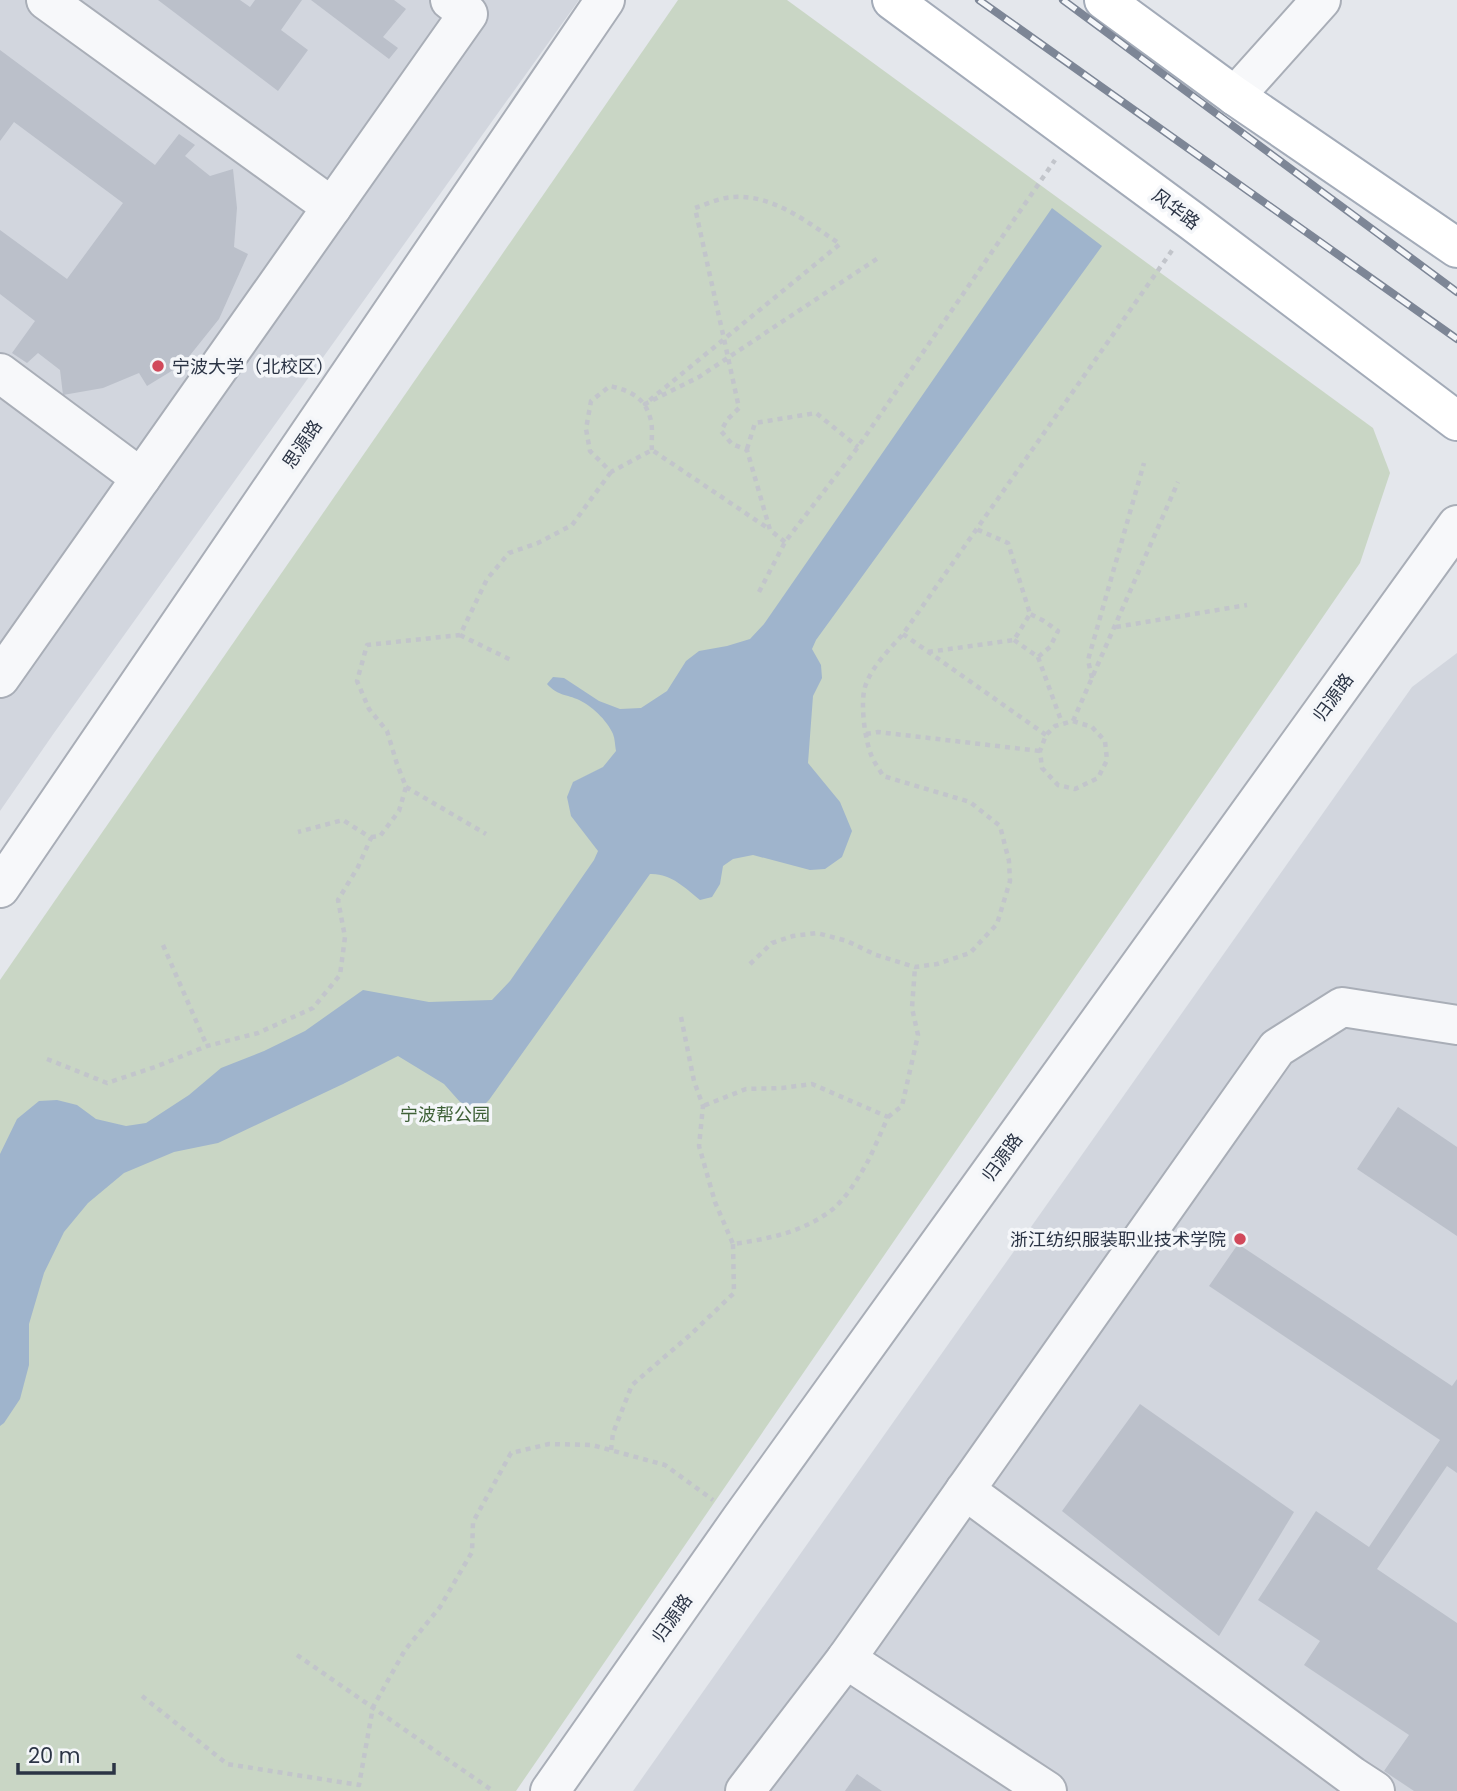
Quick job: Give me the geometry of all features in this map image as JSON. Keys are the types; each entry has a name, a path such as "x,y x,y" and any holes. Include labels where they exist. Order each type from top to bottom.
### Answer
{"main road":[{"name":"风华路","path":"892,0 1457,421"},
{"path":"1104,0 1235,96 1457,248"}],"street":[{"path":"46,0 332,207"},
{"path":"0,677 468,14 450,0"},
{"name":"思源路","path":"0,888 605,0"},
{"path":"1235,96 1321,0"},
{"path":"0,373 141,478"},
{"name":"归源路","path":"550,1791 741,1519 1457,525"},
{"path":"744,1791 846,1659 1277,1048 1342,1007 1457,1025"},
{"path":"965,1490 1357,1786"},
{"path":"846,1659 1047,1791"}],"path":[{"path":"759,592 785,542 858,447 1074,133"},
{"path":"645,404 724,339 777,296 839,244 792,211 756,199 730,197 695,208 724,339 728,357 739,408 727,419 721,431 732,444 747,450"},
{"path":"750,964 772,943 793,936 817,933 847,941 876,955 915,967 937,964 970,953 997,924 1010,881 1009,861 1000,825 970,803 883,776 871,756 866,734 863,706 865,686 875,668 903,634 1192,221"},
{"path":"645,404 699,377 878,258"},
{"path":"611,472 590,451 586,429 591,401 610,386 630,390 645,404 651,422 652,450"},
{"path":"769,530 747,450 755,424 816,413 858,447"},
{"path":"652,450 785,542"},
{"path":"460,635 487,579 509,553 538,543 572,525 611,472 652,450"},
{"path":"1093,679 1088,660 1144,463"},
{"path":"1073,721 1178,482"},
{"path":"976,529 1008,543 1030,614 1058,631 1050,647 1038,657"},
{"path":"1116,626 1247,606"},
{"path":"1014,640 1030,614"},
{"path":"903,634 1046,735"},
{"path":"298,832 343,820 371,838 380,836 399,811 406,787 387,731 369,709 357,681 367,645 460,635 513,661"},
{"path":"928,652 1014,640 1038,657 1062,723"},
{"path":"1073,721 1092,727 1105,741 1107,760 1098,778 1075,789 1058,785 1042,768 1040,751 1046,735 1062,723 1073,721"},
{"path":"866,734 877,732 1040,751"},
{"path":"406,787 486,834"},
{"path":"47,1059 107,1083 207,1046 258,1033 313,1008 340,975 345,937 338,900 358,867 371,838"},
{"path":"163,945 207,1046"},
{"path":"733,1244 765,1240 799,1229 833,1208 849,1190 868,1160 888,1117 902,1107 918,1035 912,1008 915,967"},
{"path":"611,1450 613,1433 632,1385 734,1293 733,1244 715,1202 699,1146 703,1106 694,1081 681,1017"},
{"path":"703,1106 746,1089 812,1084 888,1117"},
{"path":"142,1696 227,1764 359,1785 373,1707 405,1650 440,1607 472,1552 474,1521 510,1453 549,1444 592,1445 665,1465 741,1519"},
{"path":"297,1655 493,1791"}],"shaded area":[{"name":"宁波大学（北校区）","path":"0,0 579,0 0,811"},
{"name":"浙江纺织服装职业技术学院","path":"1457,653 1457,1791 633,1791 1412,687"}],"green space":[{"name":"宁波帮公园","path":"678,0 787,0 1373,428 1390,473 1360,563 516,1791 0,1791 0,980"}],"water":[{"path":"1052,208 1102,246 812,649 821,665 822,678 813,696 808,763 840,802 852,831 842,857 825,869 810,870 753,855 733,859 723,866 720,884 712,897 700,900 671,879 650,874 489,1100 479,1110 460,1102 444,1084 398,1056 218,1143 174,1152 124,1173 88,1203 64,1232 44,1273 29,1324 29,1365 20,1399 0,1426 0,1154 17,1119 39,1101 57,1100 77,1105 96,1119 126,1126 146,1123 189,1095 221,1068 305,1031 363,990 429,1002 492,1000 510,981 594,860 598,851 571,816 567,797 573,782 603,767 616,751 613,734 598,714 588,705 557,692 547,684 553,677 564,678 599,701 620,709 641,708 667,691 686,661 699,651 750,639 764,624"}],"building":[{"path":"158,0 240,0 250,7 255,0 302,0 281,30 308,50 278,91"},
{"path":"311,0 394,0 406,9 383,37 398,48 389,59"},
{"path":"0,50 155,165 179,134 195,145 185,156 210,176 233,169 237,208 234,247 248,254 219,319 183,364 147,386 139,373 103,388 63,395 60,370 38,353 27,363 12,353 35,321 0,294 0,230 67,279 123,203 14,122 0,141"},
{"path":"1398,1107 1457,1147 1457,1236 1357,1169"},
{"path":"1238,1244 1452,1386 1457,1379 1457,1473 1447,1466 1377,1569 1457,1623 1457,1791 1414,1791 1384,1771 1409,1735 1304,1665 1320,1641 1258,1600 1316,1511 1369,1547 1440,1440 1209,1286"},
{"path":"1140,1404 1294,1512 1219,1636 1062,1511"},
{"path":"857,1774 882,1791 845,1791"}],"railway":[{"path":"979,0 1457,339"},
{"path":"1063,0 1457,292"}],"place":[{"name":"宁波大学（北校区）","path":"158,366"},
{"name":"浙江纺织服装职业技术学院","path":"1240,1239"}]}
